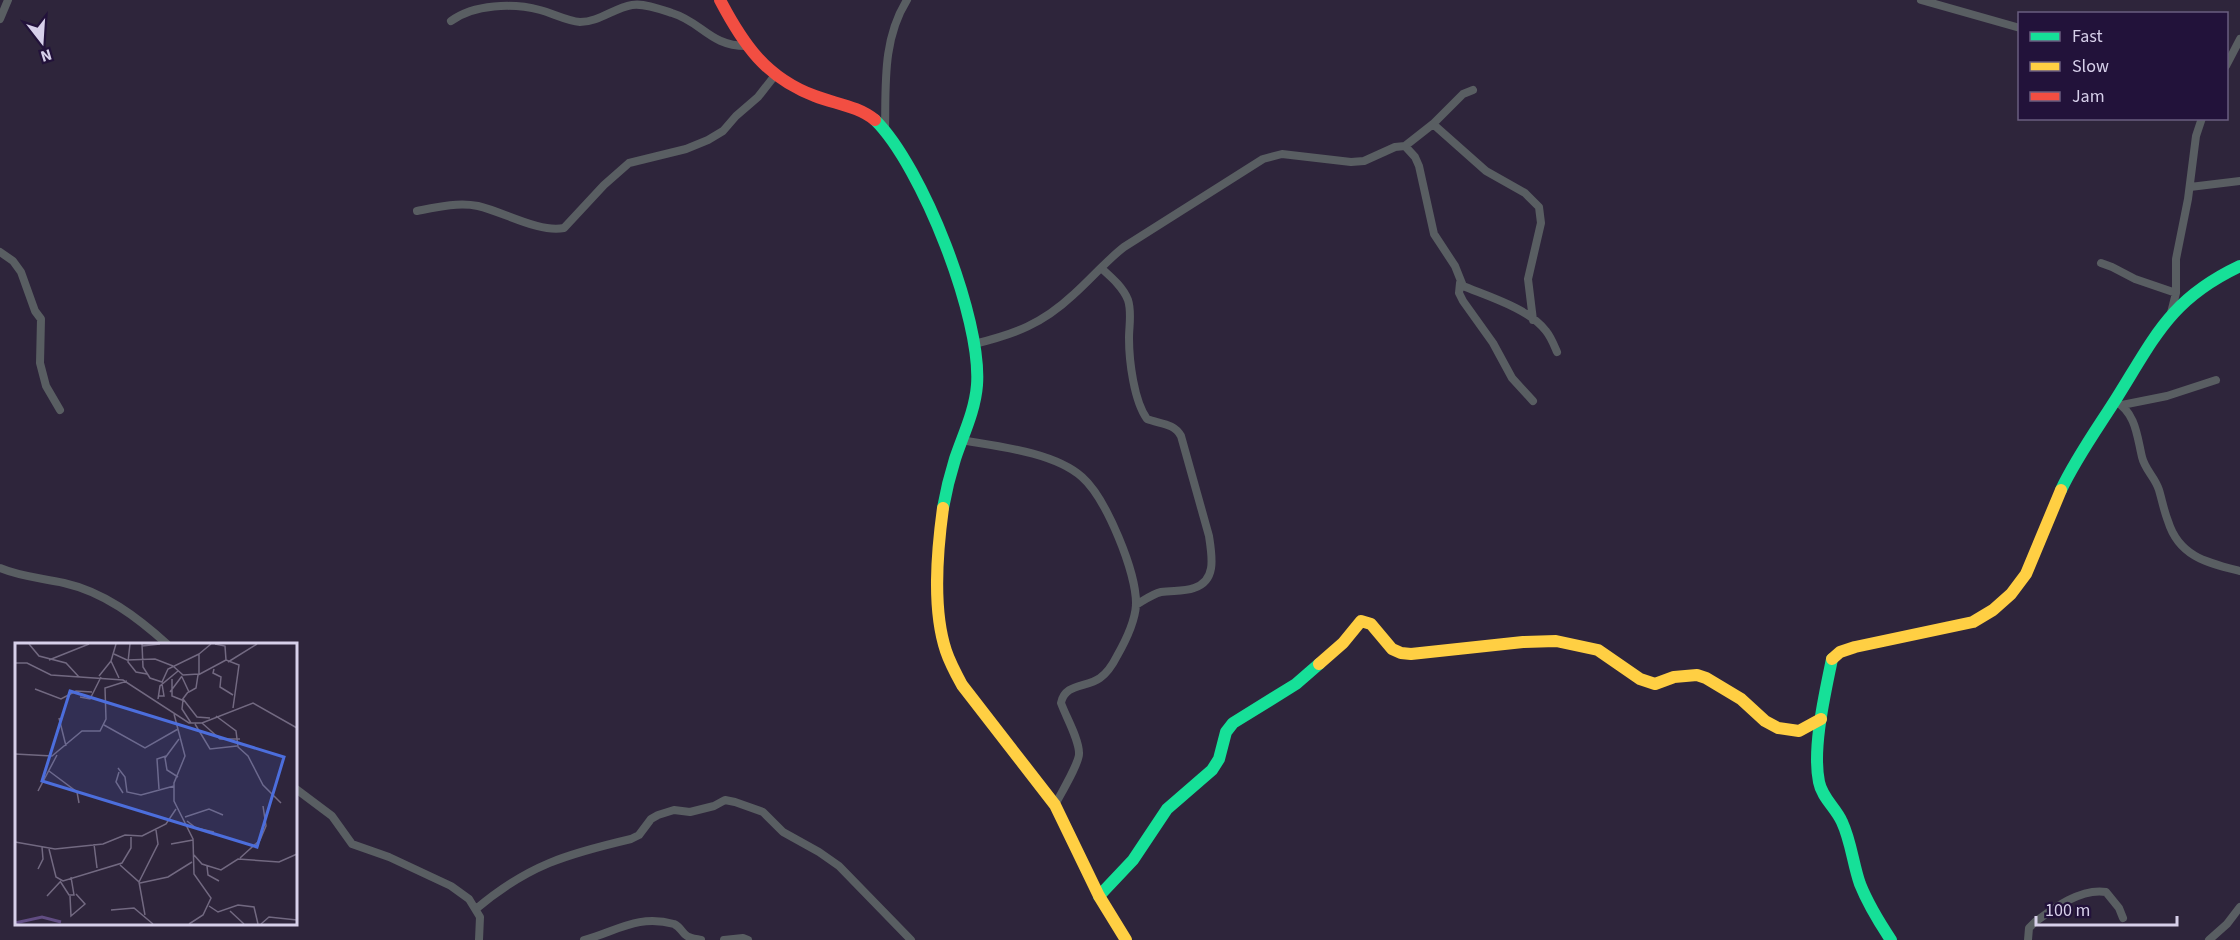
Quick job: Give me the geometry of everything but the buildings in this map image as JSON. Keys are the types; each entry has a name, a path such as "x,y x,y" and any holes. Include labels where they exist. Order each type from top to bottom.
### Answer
{"street":[{"path":"0,19 8,0"},
{"path":"720,0 746,46 776,74 815,97 861,111 885,131 925,196 936,220 961,291 974,344 978,385 975,402 961,440 942,508 939,606 950,663 962,685 1055,806 1099,896 1126,940"},
{"path":"885,131 888,50 893,28 907,0"},
{"path":"1921,0 2018,28"},
{"path":"451,21 465,13 518,5 578,22 638,4 682,16 722,43 746,46"},
{"path":"2228,62 2240,39"},
{"path":"417,211 444,206 472,205 542,227 555,230 564,228 604,185 629,163 686,149 723,131 758,97 776,74"},
{"path":"974,344 1015,334 1031,326 1072,297 1113,256 1136,239 1263,159 1282,154 1351,162 1364,160 1395,147 1405,146 1434,124 1463,94 1473,90"},
{"path":"2171,313 2176,293 2176,259 2190,187 2196,136 2201,120"},
{"path":"1434,124 1486,171 1525,193 1539,207 1541,223 1528,279 1533,320"},
{"path":"1405,146 1415,157 1419,166 1434,234 1455,266 1460,284 1459,293 1463,301 1493,343 1512,378 1533,401"},
{"path":"2190,187 2240,181"},
{"path":"0,252 13,261 21,272 35,311 41,320 40,363 46,386 60,410"},
{"path":"2101,263 2135,279 2176,293"},
{"path":"1891,940 1877,920 1860,883 1842,821 1822,791 1819,782 1821,719 1830,667 1835,654 1859,645 1973,622 1989,615 2008,597 2036,555 2056,499 2075,460 2118,403 2157,331 2171,313 2208,285 2240,266"},
{"path":"1101,268 1115,281 1128,300 1130,310 1129,352 1135,394 1140,410 1147,419 1177,428 1212,553 1210,577 1204,584 1193,589 1159,592 1136,605"},
{"path":"1460,284 1501,300 1533,320 1547,332 1557,352"},
{"path":"2118,403 2167,396 2216,380"},
{"path":"2118,403 2134,421 2144,464 2158,487 2168,522 2179,541 2187,551 2200,559 2240,571"},
{"path":"961,440 1019,450 1050,460 1081,476 1099,497 1115,528 1129,570 1136,605 1126,638 1117,656 1106,672 1091,683 1067,690 1063,695 1062,703 1079,752 1076,766 1055,806"},
{"path":"0,568 13,574 66,583 112,602 144,624 165,643"},
{"path":"1099,896 1121,875 1167,809 1212,770 1222,750 1226,732 1233,723 1296,684 1343,643 1361,621 1372,624 1392,649 1399,652 1411,654 1523,642 1556,641 1598,650 1640,679 1655,684 1674,677 1697,675 1706,678 1741,699 1765,721 1778,728 1799,731 1821,719"},
{"path":"297,790 332,816 352,844 389,857 451,886 469,899 476,909 481,927 479,940"},
{"path":"476,909 528,871 549,861 639,836 651,819 658,815 674,810 690,812 725,801 735,802 763,812 783,832 839,866 911,940"},
{"path":"2028,940 2030,928 2035,922 2089,892 2106,892 2119,908 2123,918"},
{"path":"2208,940 2227,924 2240,907"},
{"path":"584,940 606,934 636,921 651,920 677,925 687,936 701,940"},
{"path":"724,940 743,938 748,940"}],"traffic: fast":[{"path":"875,120 893,142 929,207 946,245 970,322 976,357 977,385 974,404 953,465 943,508"},
{"path":"2061,490 2073,466 2166,322 2197,292 2240,266"},
{"path":"1832,659 1818,737 1819,782 1823,793 1845,829 1863,891 1891,940"},
{"path":"1099,896 1133,860 1167,809 1212,770 1219,759 1226,732 1233,723 1296,684 1319,664"}],"traffic: slow":[{"path":"1832,659 1840,652 1855,647 1973,622 1993,610 2011,594 2026,574 2061,490"},
{"path":"943,508 937,599 942,635 949,660 962,685 1055,805 1099,896 1126,940"},
{"path":"1319,664 1343,643 1361,621 1371,624 1392,649 1401,653 1556,641 1598,650 1640,679 1655,684 1674,677 1697,675 1706,678 1741,699 1765,721 1778,728 1799,731 1821,719"}],"traffic: jam":[{"path":"720,0 747,45 769,69 783,80 815,96 861,111 875,120"}]}
